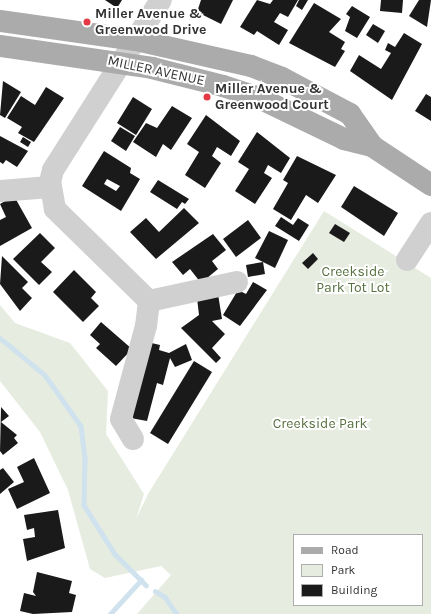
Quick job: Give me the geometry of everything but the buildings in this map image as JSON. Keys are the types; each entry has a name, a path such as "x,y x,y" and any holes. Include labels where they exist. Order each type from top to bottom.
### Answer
{"main road":[{"name":"MILLER AVENUE","path":"0,21 136,40 232,61 282,78 350,114 372,146"},
{"name":"MILLER AVENUE","path":"0,46 122,63 230,88 344,139 372,146 431,185"}],"street":[{"path":"149,301 54,209 50,187 53,170 161,0"},
{"path":"0,191 50,187"},
{"path":"406,260 431,223"},
{"path":"149,301 238,282"},
{"path":"133,439 122,419 146,326 149,301"}],"green space":[{"name":"Creekside Park","path":"324,211 431,278 431,614 137,614 171,575 161,566 105,578 90,569 68,490 40,432 0,381 0,305 15,323 70,343 108,391 106,434 144,494 136,519 148,494"}],"waterway":[{"path":"0,338 45,375 81,426 85,458 84,505 115,554 146,585"},
{"path":"110,614 141,580"},
{"path":"155,591 165,597 177,614"}],"place":[{"name":"Miller Avenue & Greenwood Drive","path":"87,22"},
{"name":"Miller Avenue & Greenwood Court","path":"207,97"}],"park label":[{"name":"Creekside Park Tot Lot","path":"353,280"}]}
